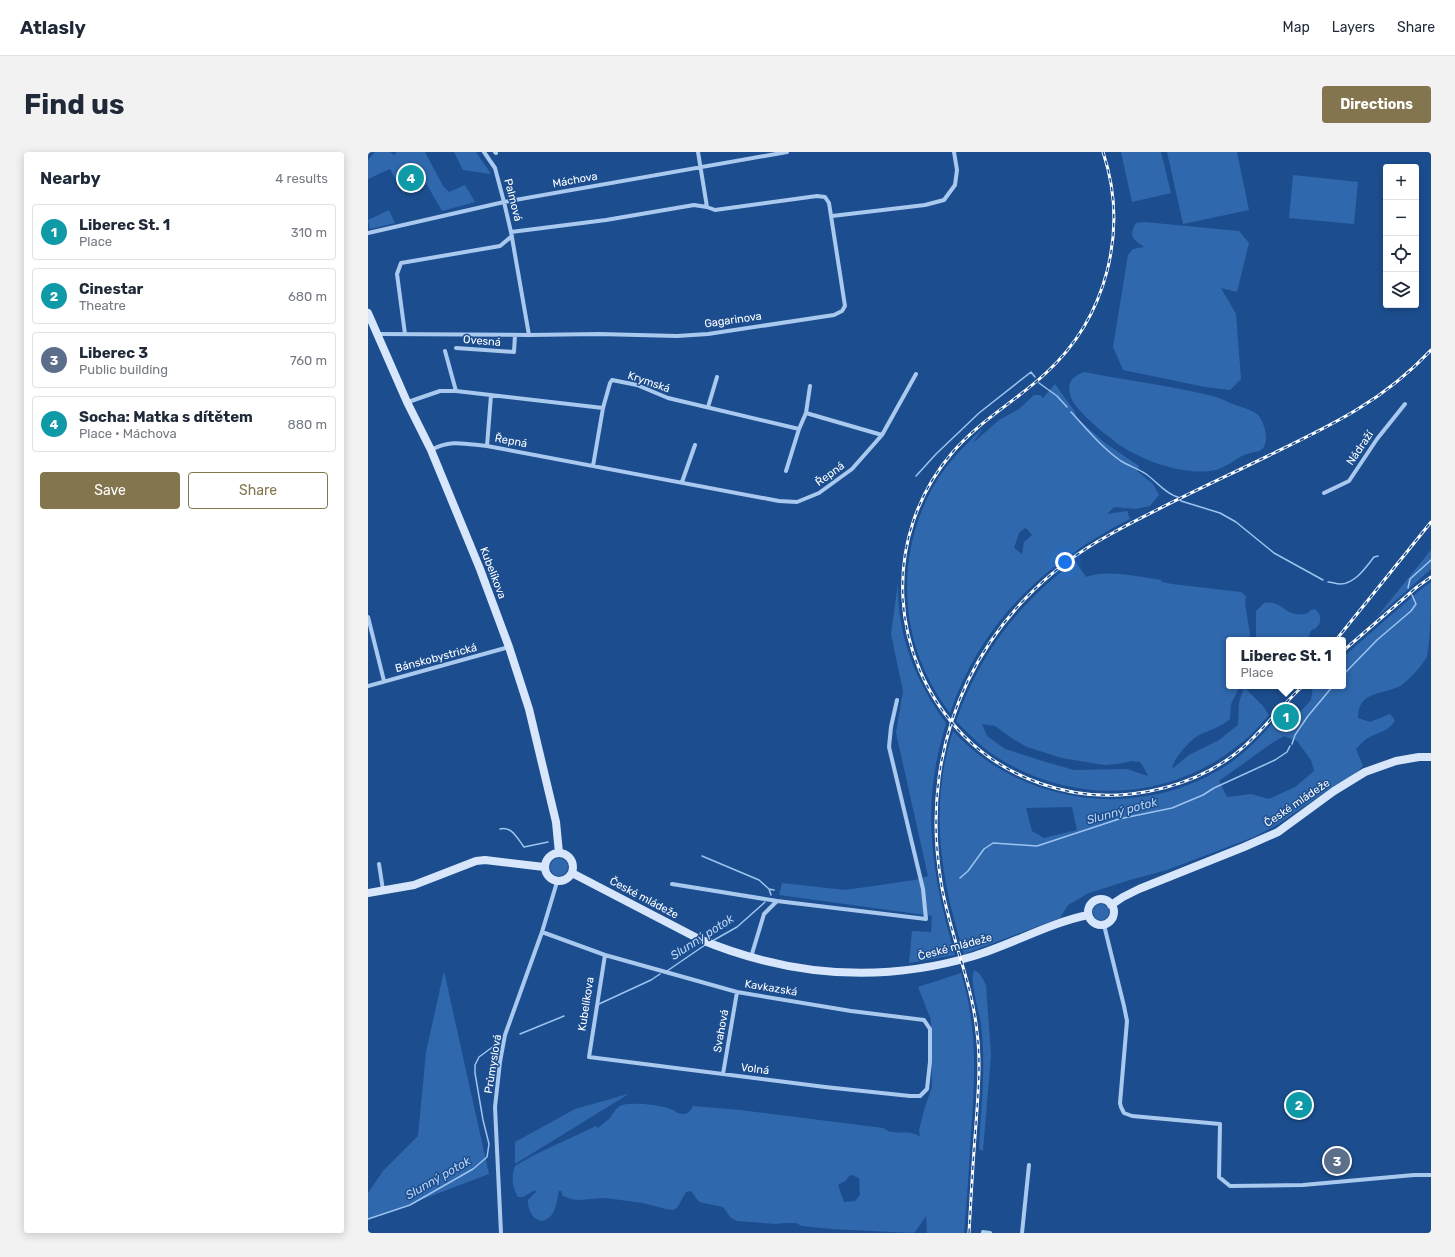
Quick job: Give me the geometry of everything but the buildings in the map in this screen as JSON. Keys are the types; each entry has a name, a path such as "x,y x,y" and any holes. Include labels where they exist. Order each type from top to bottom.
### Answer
{"street":[{"name":"Palmová","path":"484,152 496,168 512,234"},
{"path":"698,152 707,207"},
{"path":"756,152 757,157"},
{"name":"Máchova","path":"368,233 504,202 787,152"},
{"path":"832,216 925,205 944,200 955,185 957,170 954,152"},
{"name":"Gagarinova","path":"378,334 529,335 599,334 677,336 708,334 834,315 842,311 845,306 830,203 825,197 817,196 715,210 694,205 512,234 500,246 401,263 397,274 405,334"},
{"path":"512,234 529,335"},
{"name":"Kubelíkova","path":"368,312 407,402 431,450 480,569 509,647 533,724 556,822 559,853"},
{"name":"Ovesná","path":"456,348 514,352 515,335"},
{"path":"445,351 456,392"},
{"name":"Řepná","path":"431,450 438,446 452,442 487,446 779,501 797,502 819,493 852,469 882,435 916,374"},
{"path":"708,407 717,376"},
{"name":"Krymská","path":"593,466 603,408 612,380 637,385 668,398 799,429"},
{"path":"786,471 799,429 806,413 810,386"},
{"path":"407,402 440,391 491,395 603,408"},
{"path":"487,446 491,395"},
{"name":"Nádraží","path":"1324,493 1349,481 1377,439 1405,404"},
{"path":"806,413 882,435"},
{"path":"682,482 695,445"},
{"path":"368,617 384,681"},
{"name":"Bánskobystrická","path":"368,686 509,647"},
{"path":"672,884 777,901 926,919 923,889 889,747 891,727 897,700"},
{"name":"České mládeže","path":"1111,905 1123,896 1139,889 1278,832 1334,791 1365,772 1396,762 1419,757 1431,757"},
{"path":"559,853 567,855 572,861 573,866 572,873 567,879 558,882 551,880 547,876 544,867 548,858 559,853"},
{"path":"368,893 414,885 485,860 544,867"},
{"path":"379,864 383,890"},
{"name":"České mládeže","path":"572,873 702,940 717,946 751,957 828,972 885,972 915,970 948,963 976,955 1069,919 1088,915"},
{"name":"Průmyslová","path":"501,1233 495,1107 500,1062 505,1035 542,932 558,882"},
{"path":"1096,900 1104,900 1111,905 1114,912 1113,918 1109,922 1104,925 1094,923 1090,920 1088,915 1089,906 1096,900"},
{"path":"751,957 764,914 777,901"},
{"path":"1104,925 1127,1020 1120,1104 1124,1113 1132,1116 1220,1124 1219,1177 1230,1186 1303,1185 1414,1175 1431,1175"},
{"name":"Kavkazská","path":"542,932 605,955 736,992 851,1011 924,1020 930,1030 930,1062 927,1089 920,1096"},
{"name":"Kubelíkova","path":"589,1056 605,955"},
{"name":"Svahová","path":"723,1074 736,992"},
{"name":"Volná","path":"589,1056 825,1088 920,1096"},
{"path":"1022,1233 1028,1165"},
{"path":"983,1232 990,1233"}],"shaded area":[{"path":"375,152 390,152 394,155 397,152 425,152 443,186 449,192 465,185 475,202 442,211 426,183 403,193 390,169 368,179 368,160"},
{"path":"454,152 476,152 491,174 463,170"},
{"path":"1121,152 1161,152 1171,193 1132,202"},
{"path":"1167,152 1237,152 1249,210 1183,224"},
{"path":"1293,175 1358,182 1354,224 1289,218"},
{"path":"389,210 395,223 370,229 368,220"},
{"path":"1144,222 1239,231 1249,243 1237,292 1221,288 1236,314 1241,379 1230,390 1205,387 1123,370 1113,347 1128,255 1133,249 1144,247 1135,240 1132,232 1136,223"},
{"path":"1084,372 1206,394 1250,410 1260,417 1264,426 1266,442 1264,447 1259,451 1248,453 1219,469 1207,471 1172,468 1143,458 1115,442 1088,420 1078,409 1070,395 1069,386 1070,382 1075,376"},
{"path":"1055,384 1075,412 1077,418 1105,443 1139,466 1137,471 1153,484 1159,495 1150,506 1136,509 1114,507 1107,514 1127,511 1130,519 1099,536 1070,555 1044,575 1020,598 998,623 979,650 963,680 950,713 933,687 920,660 912,631 908,602 908,572 912,542 921,513 934,485 957,455 983,428 973,443 999,420 1019,409 1034,395 1040,395 1043,398","holes":["1025,528 1032,535 1024,542 1022,554 1014,548 1019,533"]},
{"path":"1431,550 1431,569 1376,618"},
{"path":"1075,561 1086,577 1105,574 1124,574 1161,580 1162,582 1172,584 1241,592 1246,596 1245,603 1251,637 1226,637 1226,689 1238,689 1231,704 1230,719 1227,722 1199,735 1191,741 1175,760 1172,769 1189,755 1219,740 1238,725 1239,703 1243,689 1246,689 1263,706 1269,715 1245,740 1214,762 1185,777 1154,786 1123,790 1091,790 1060,784 1029,774 988,751 956,721 977,673 989,652 1003,632 1036,595","holes":["982,724 995,726 1027,747 1062,758 1104,765 1132,761 1140,762 1148,776 1127,769 1074,770 1046,762 1005,749 987,736"]},
{"path":"1431,582 1430,630 1427,656 1414,673 1401,685 1391,690 1372,695 1366,698 1362,703 1359,709 1358,718 1370,722 1390,714 1395,720 1385,730 1369,737 1356,749 1363,766 1354,775 1335,785 1277,825 1254,837 1167,870 1089,893 1068,905 1060,918 964,954 946,882 940,835 941,786 946,757 953,731 981,757 1013,776 1048,790 1084,798 1121,799 1158,794 1193,783 1227,765 1248,749 1278,717 1288,725 1311,700 1313,689 1346,689 1346,654","holes":["1284,736 1297,741 1311,760 1314,771 1295,787 1269,799 1251,794 1227,797 1219,781","1072,807 1077,830 1044,838 1032,831 1026,808"]},
{"path":"898,583 901,621 910,657 925,691 946,723 938,754 931,809 937,882 955,955 909,963 912,931 931,932 932,916 779,895 782,883 845,890 915,880 928,876 896,733 903,691 891,634"},
{"path":"1269,602 1295,614 1306,614 1315,609 1319,615 1320,622 1315,629 1311,631 1309,637 1256,637 1256,611 1264,603"},
{"path":"555,858 563,858 568,863 566,874 563,876 555,876 550,871 550,863"},
{"path":"1101,904 1107,906 1109,912 1107,918 1101,920 1095,918 1093,912 1095,906"},
{"path":"974,970 980,974 986,985 991,1055 983,1151 979,1149 983,1084 983,1051 980,1018 973,987"},
{"path":"444,971 489,1174 368,1220 368,1193 383,1171 418,1136 426,1052"},
{"path":"961,973 970,1013 973,1033 974,1092 964,1233 927,1233 926,1216 915,1232 912,1233 831,1229 802,1226 796,1223 777,1224 737,1221 731,1218 723,1207 699,1202 691,1191 686,1192 677,1208 673,1210 643,1203 605,1198 578,1200 571,1199 563,1196 561,1191 559,1191 553,1213 549,1218 540,1221 533,1216 528,1206 528,1200 536,1192 535,1190 523,1197 518,1197 513,1186 515,1166 532,1156 596,1126 598,1128 610,1118 620,1106 625,1105 640,1104 659,1106 683,1114 689,1112 693,1106 740,1110 883,1128 892,1132 910,1133 920,1137 919,1130 932,1087 931,1020 918,987","holes":["852,1175 859,1178 860,1195 855,1201 844,1202 838,1185 845,1181 849,1176"]},
{"path":"628,1094 515,1164 515,1142 575,1109"}],"waterway":[{"path":"916,476 936,454 979,413 1031,372 1035,377"},
{"path":"1039,383 1057,396 1067,407"},
{"path":"1071,412 1114,456 1146,474 1170,494 1178,497 1181,501 1220,513 1236,522 1274,553 1323,580"},
{"path":"1328,582 1340,584 1351,581 1364,570 1374,557 1378,556"},
{"name":"Slunný potok","path":"1408,588 1410,579 1431,560"},
{"name":"Slunný potok","path":"1346,672 1377,640 1411,611 1416,604 1412,595"},
{"name":"Slunný potok","path":"1292,744 1295,735 1308,716 1330,689"},
{"name":"Slunný potok","path":"960,878 968,871 984,849 993,843 1037,846 1119,819 1172,808 1203,795 1214,788 1275,760 1287,752 1290,746"},
{"path":"500,829 508,829 511,831 524,847 548,842"},
{"path":"702,856 759,880 769,889"},
{"name":"Slunný potok","path":"771,895 769,889 774,890"},
{"name":"Slunný potok","path":"714,940 737,927 765,902"},
{"name":"Slunný potok","path":"667,971 705,945"},
{"name":"Slunný potok","path":"599,1004 651,980 660,974"},
{"name":"Slunný potok","path":"520,1034 564,1016"},
{"name":"Slunný potok","path":"368,1219 410,1205 473,1169 487,1157 489,1144 483,1120 475,1065 479,1057 498,1043"}],"railway":[{"path":"1103,152 1111,182 1114,212 1112,241 1107,271 1098,299 1084,326 1067,351 1046,373 974,431 952,453 929,486 913,521 905,559 903,597 908,635 920,671 939,705 964,736 981,751 1000,764 1041,784 1086,794 1108,795 1147,792 1180,783 1211,770 1251,740 1300,689"},
{"path":"969,1233 978,1090 978,1044 974,1013 966,976 949,920 941,882 936,829 939,777 950,727 968,681 993,638 1025,598 1064,564 1129,524 1338,421 1395,383 1431,350"},
{"path":"1338,637 1431,522"},
{"path":"1346,648 1417,587 1431,577"}],"place":[{"name":"Socha: Matka s dítětem","path":"411,178"},
{"name":"Liberec St. 1","path":"1286,717"},
{"name":"Cinestar","path":"1299,1105"},
{"name":"Liberec 3","path":"1337,1161"}]}
